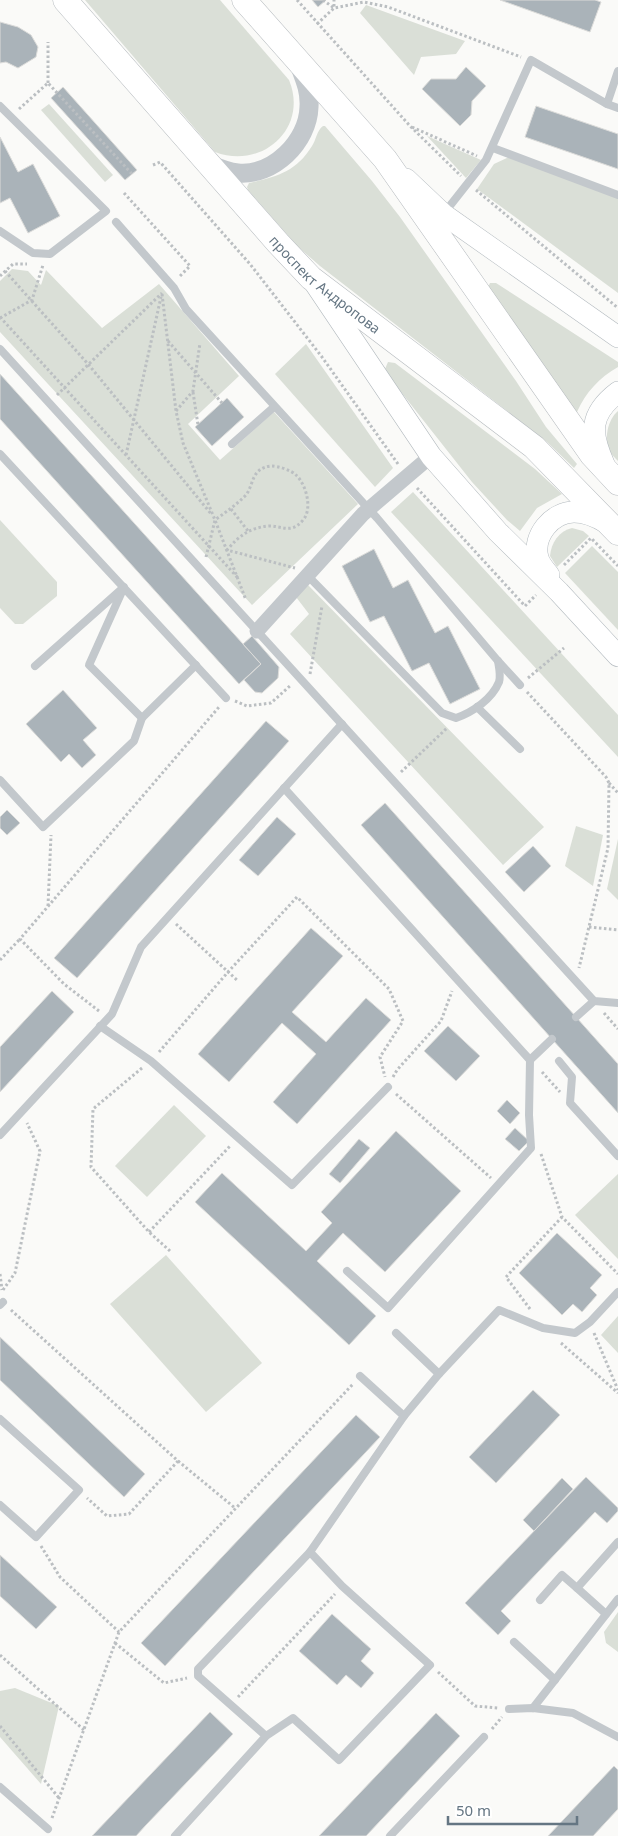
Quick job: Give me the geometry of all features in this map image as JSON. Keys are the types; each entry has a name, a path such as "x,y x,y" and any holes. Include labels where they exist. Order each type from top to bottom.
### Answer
{"main road":[{"name":"проспект Андропова","path":"65,0 278,243 312,278 534,447 614,529"},
{"path":"244,0 386,159 443,214 618,337"},
{"path":"386,159 592,455 612,477"},
{"path":"312,278 431,456 549,592 618,656"},
{"path":"612,477 596,445 594,432 595,423 601,409 618,392"},
{"path":"549,592 538,559 538,544 545,527 557,517 573,512 587,513 614,529"}],"street":[{"path":"208,163 222,170 247,173 266,168 290,151 301,135 309,112 308,89 300,64"},
{"path":"257,631 369,509 431,456"}],"lane":[{"path":"443,214 469,184 493,148 531,60 618,108"},
{"path":"608,104 618,71"},
{"path":"0,106 106,211 50,254 33,253 0,231"},
{"path":"493,148 618,195"},
{"path":"116,222 171,285 186,309 369,509 498,661 520,684"},
{"path":"0,349 594,1002"},
{"path":"232,444 274,406"},
{"path":"0,454 226,698"},
{"path":"307,576 442,713 456,718 471,712 477,707 492,693 500,680 498,661"},
{"path":"35,666 124,587"},
{"path":"124,587 89,665 142,718"},
{"path":"0,780 43,828 134,741 142,718 196,665"},
{"path":"477,707 520,749"},
{"path":"0,1134 112,1014 141,947 342,724"},
{"path":"284,788 530,1060 529,1115 531,1148 388,1308 346,1271"},
{"path":"576,1017 594,1002 618,1003"},
{"path":"100,1026 150,1061 292,1185 388,1087"},
{"path":"530,1060 552,1039"},
{"path":"559,1061 572,1077 570,1103 618,1156"},
{"path":"266,1736 198,1676 198,1669 310,1552 404,1416 439,1374 499,1310 543,1328 575,1333 590,1322 618,1292"},
{"path":"396,1333 439,1374"},
{"path":"360,1376 404,1416"},
{"path":"0,1419 79,1490 36,1537 0,1505"},
{"path":"577,1588 618,1542"},
{"path":"175,1836 266,1736 292,1718 339,1760 430,1666 342,1586 310,1552"},
{"path":"540,1600 562,1575 606,1614"},
{"path":"533,1708 618,1599"},
{"path":"514,1642 555,1680"},
{"path":"509,1709 533,1708 573,1713 618,1737"},
{"path":"390,1836 484,1737"},
{"path":"0,1787 48,1830"}],"path":[{"path":"297,0 318,24 334,8 363,1 388,7 531,60"},
{"path":"323,0 334,8"},
{"path":"334,0 334,8"},
{"path":"48,42 48,84 132,174"},
{"path":"11,117 48,84"},
{"path":"410,126 486,160"},
{"path":"153,165 160,162 250,264 322,357 406,476 525,606 549,592"},
{"path":"49,402 190,266 124,193"},
{"path":"0,276 13,264 33,264"},
{"path":"42,265 32,300 0,318 238,578"},
{"path":"5,271 88,364 216,520"},
{"path":"162,294 176,411 183,443 216,520 257,631"},
{"path":"126,455 162,294"},
{"path":"198,425 193,392 203,327"},
{"path":"167,340 222,403"},
{"path":"176,411 193,392"},
{"path":"201,570 210,547 216,520 248,494 252,480 258,472 270,466 283,468 295,474 303,485 307,496 307,510 304,520 295,527 282,529 270,526 248,531 238,536 227,550"},
{"path":"231,509 248,531"},
{"path":"559,570 591,538 618,566"},
{"path":"227,550 300,569 307,576"},
{"path":"308,687 325,593"},
{"path":"564,648 520,684 606,777 618,793"},
{"path":"0,960 20,940 226,698 247,706 271,703 299,678"},
{"path":"392,780 456,718"},
{"path":"576,981 608,848 609,783"},
{"path":"48,906 52,819"},
{"path":"170,1251 149,1232 91,1167 93,1109 150,1061 297,897 389,989 403,1021 380,1058 388,1087 498,1185"},
{"path":"169,916 238,981"},
{"path":"589,927 618,930"},
{"path":"20,940 64,984 108,1018"},
{"path":"388,1087 397,1070 442,1021 456,978"},
{"path":"530,1060 570,1103"},
{"path":"2,1291 15,1273 40,1151 21,1112"},
{"path":"149,1232 237,1138"},
{"path":"541,1152 562,1217 618,1274"},
{"path":"562,1217 506,1278 543,1328 618,1391"},
{"path":"0,1274 1,1304 178,1461 236,1508"},
{"path":"590,1322 618,1391"},
{"path":"48,1830 119,1632 360,1376"},
{"path":"79,1490 107,1516 129,1514 178,1461"},
{"path":"36,1537 60,1577 119,1632"},
{"path":"231,1705 342,1586"},
{"path":"115,1643 164,1683 198,1676"},
{"path":"0,1654 84,1730"},
{"path":"447,1680 475,1706 509,1709"},
{"path":"0,1726 59,1798"}],"shaded area":[{"path":"85,0 220,0 289,80 293,98 292,114 287,129 277,141 264,150 249,155 232,156 215,152"},
{"path":"366,5 465,41 456,54 421,57 414,75 360,13"},
{"path":"49,104 113,175 105,182 41,110"},
{"path":"323,126 372,181 400,217 516,381 546,427 577,464 574,468 547,442 320,266 297,246 248,190 249,183 277,176 292,168 306,155"},
{"path":"427,136 481,160 466,178"},
{"path":"509,157 618,198 618,293 477,189 494,164"},
{"path":"12,269 28,271 41,285 46,270 102,328 159,284 239,376 188,424 220,460 274,412 358,504 252,605 0,332 0,281"},
{"path":"490,283 496,283 618,362 618,367 599,381 589,392 577,412 488,287"},
{"path":"306,344 393,468 375,487 275,374"},
{"path":"388,362 395,363 535,469 562,494 537,508 520,531 507,520 472,482 386,373 385,369"},
{"path":"618,411 618,461 610,452 607,436 609,424"},
{"path":"413,492 618,715 618,757 391,512"},
{"path":"0,520 57,582 57,596 23,624 15,624 0,608"},
{"path":"572,528 583,531 589,536 557,567 550,556 552,547 556,538"},
{"path":"592,546 618,572 618,630 565,573"},
{"path":"308,585 544,827 503,865 290,634 309,614 296,597"},
{"path":"576,826 603,835 593,886 565,866"},
{"path":"618,839 618,900 607,889"},
{"path":"174,1105 206,1136 147,1197 115,1166"},
{"path":"618,1174 618,1259 575,1215"},
{"path":"166,1255 262,1363 206,1412 110,1304"},
{"path":"618,1316 618,1353 601,1335"},
{"path":"618,1612 618,1652 606,1643 604,1632"},
{"path":"15,1688 59,1706 41,1784 0,1737 0,1691"}],"building":[{"path":"312,0 326,0 318,7"},
{"path":"500,0 595,0 601,2 590,32"},
{"path":"0,22 18,27 31,35 38,47 36,57 18,68 6,62 0,63"},
{"path":"466,67 486,86 472,101 471,115 460,126 422,89 431,79 456,79"},
{"path":"63,87 137,170 125,180 51,98"},
{"path":"536,106 618,134 618,169 525,137"},
{"path":"0,137 18,172 33,164 60,216 28,233 10,198 0,203"},
{"path":"0,374 261,664 239,684 0,419"},
{"path":"227,398 244,417 212,446 195,427"},
{"path":"374,549 393,588 408,580 435,633 448,626 480,689 450,704 429,663 412,671 384,616 370,622 342,566"},
{"path":"252,636 279,667 278,678 262,693 255,692 244,680 261,664 243,644"},
{"path":"63,690 97,728 83,740 96,755 82,768 69,754 61,762 26,724"},
{"path":"266,721 289,741 77,978 54,958"},
{"path":"385,803 618,1064 618,1113 361,825"},
{"path":"7,810 20,823 7,835 0,828 0,817"},
{"path":"277,817 296,834 258,876 239,860"},
{"path":"533,846 551,866 524,892 505,872"},
{"path":"311,928 343,956 292,1012 326,1042 366,998 391,1020 297,1124 273,1102 316,1054 282,1023 229,1082 198,1054"},
{"path":"52,991 74,1012 0,1092 0,1047"},
{"path":"448,1026 480,1056 456,1081 424,1051"},
{"path":"507,1100 520,1113 510,1124 497,1111"},
{"path":"515,1128 529,1141 519,1151 505,1139"},
{"path":"396,1131 461,1191 385,1272 343,1233 317,1261 376,1316 349,1345 195,1202 222,1173 306,1251 332,1223 321,1212"},
{"path":"359,1139 370,1148 340,1183 329,1174"},
{"path":"557,1233 602,1275 590,1288 597,1295 582,1312 573,1304 562,1315 519,1273"},
{"path":"0,1337 145,1474 124,1497 0,1380"},
{"path":"533,1390 560,1415 496,1483 469,1457"},
{"path":"356,1415 380,1437 165,1666 141,1643"},
{"path":"586,1477 618,1508 618,1511 607,1523 595,1512 501,1611 511,1621 498,1635 465,1603"},
{"path":"562,1478 573,1489 534,1531 523,1520"},
{"path":"0,1555 57,1607 36,1629 0,1596"},
{"path":"332,1614 371,1649 361,1661 374,1673 361,1688 346,1675 337,1685 299,1651"},
{"path":"210,1712 233,1734 136,1836 92,1836"},
{"path":"436,1713 460,1736 366,1836 319,1836"},
{"path":"614,1766 618,1770 618,1809 593,1836 548,1836"}]}
